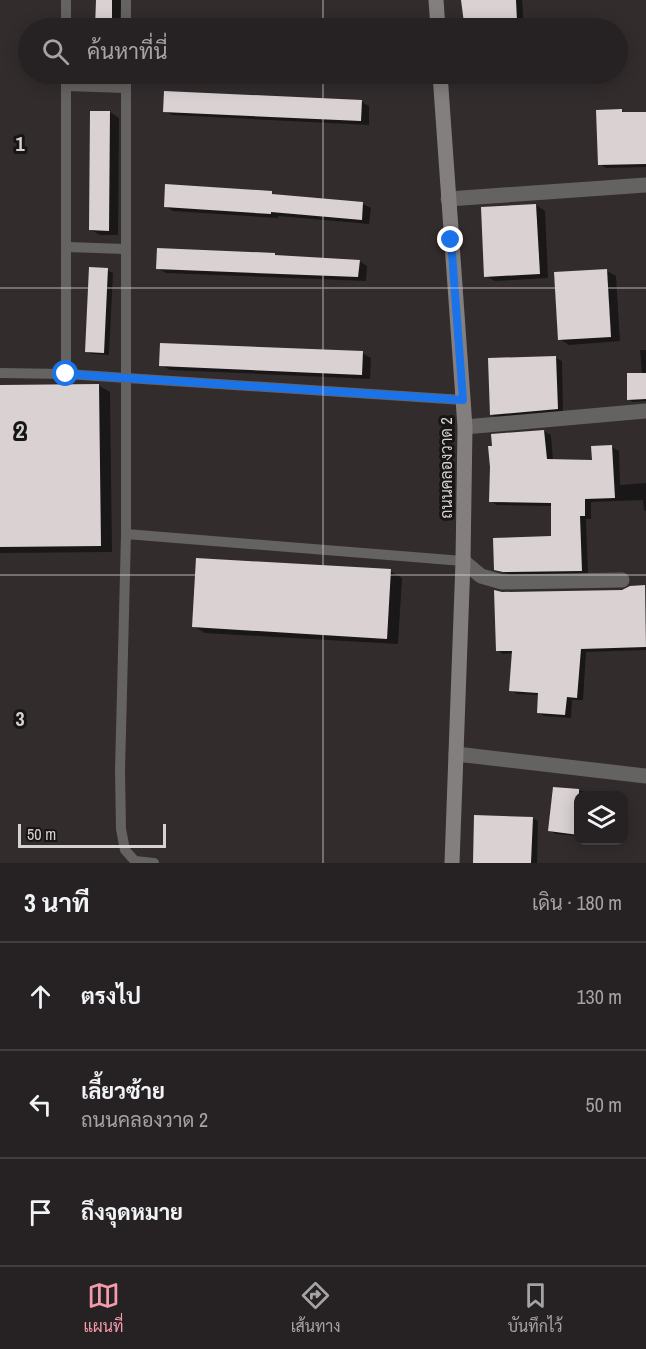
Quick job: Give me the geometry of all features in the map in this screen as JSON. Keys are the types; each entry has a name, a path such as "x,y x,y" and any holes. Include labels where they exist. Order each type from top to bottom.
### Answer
{"street":[{"path":"436,0 437,18"},
{"name":"ถนนคลองวาด 2","path":"441,84 465,427 463,561 452,863"},
{"path":"448,199 646,185"},
{"path":"465,427 646,411"},
{"path":"463,561 481,576 502,582 622,580"},
{"path":"456,754 646,776"}],"lane":[{"path":"66,0 66,18"},
{"path":"126,0 126,18"},
{"path":"126,84 126,534 120,771 121,829 125,850 135,861 154,863"},
{"path":"66,374 66,86 126,88"},
{"path":"67,247 125,249"},
{"path":"0,373 66,374 463,400"},
{"path":"126,534 463,561"}],"building":[{"path":"96,0 112,0 112,18 95,18"},
{"path":"461,0 516,0 517,18 463,18"},
{"path":"164,91 362,100 361,121 163,112"},
{"path":"622,109 622,112 646,112 646,164 598,165 596,110"},
{"path":"90,111 110,111 109,231 89,230"},
{"path":"165,184 272,191 272,194 363,202 362,220 271,212 271,214 164,207"},
{"path":"536,204 540,274 484,277 481,207"},
{"path":"157,248 275,253 275,255 360,260 358,277 156,269"},
{"path":"89,267 108,268 104,353 85,352"},
{"path":"607,269 611,337 558,340 554,272"},
{"path":"160,343 363,351 362,375 159,366"},
{"path":"556,356 558,409 490,415 488,358"},
{"path":"627,373 646,373 646,399 627,400"},
{"path":"99,384 101,546 0,547 0,385"},
{"path":"544,430 547,459 592,460 591,446 612,445 615,498 585,499 585,516 580,516 582,571 503,572 494,570 493,538 551,536 551,503 489,502 488,446 492,446 491,434"},
{"path":"196,558 391,569 387,639 192,627"},
{"path":"645,585 646,647 581,649 577,698 567,697 565,715 537,713 538,693 509,691 512,651 496,651 494,590 502,592 622,590 630,586"},
{"path":"553,787 579,789 579,791 574,791 574,834 548,831"},
{"path":"474,815 533,817 531,863 473,863"}],"route":[{"path":"66,374 463,400 451,240"}]}
